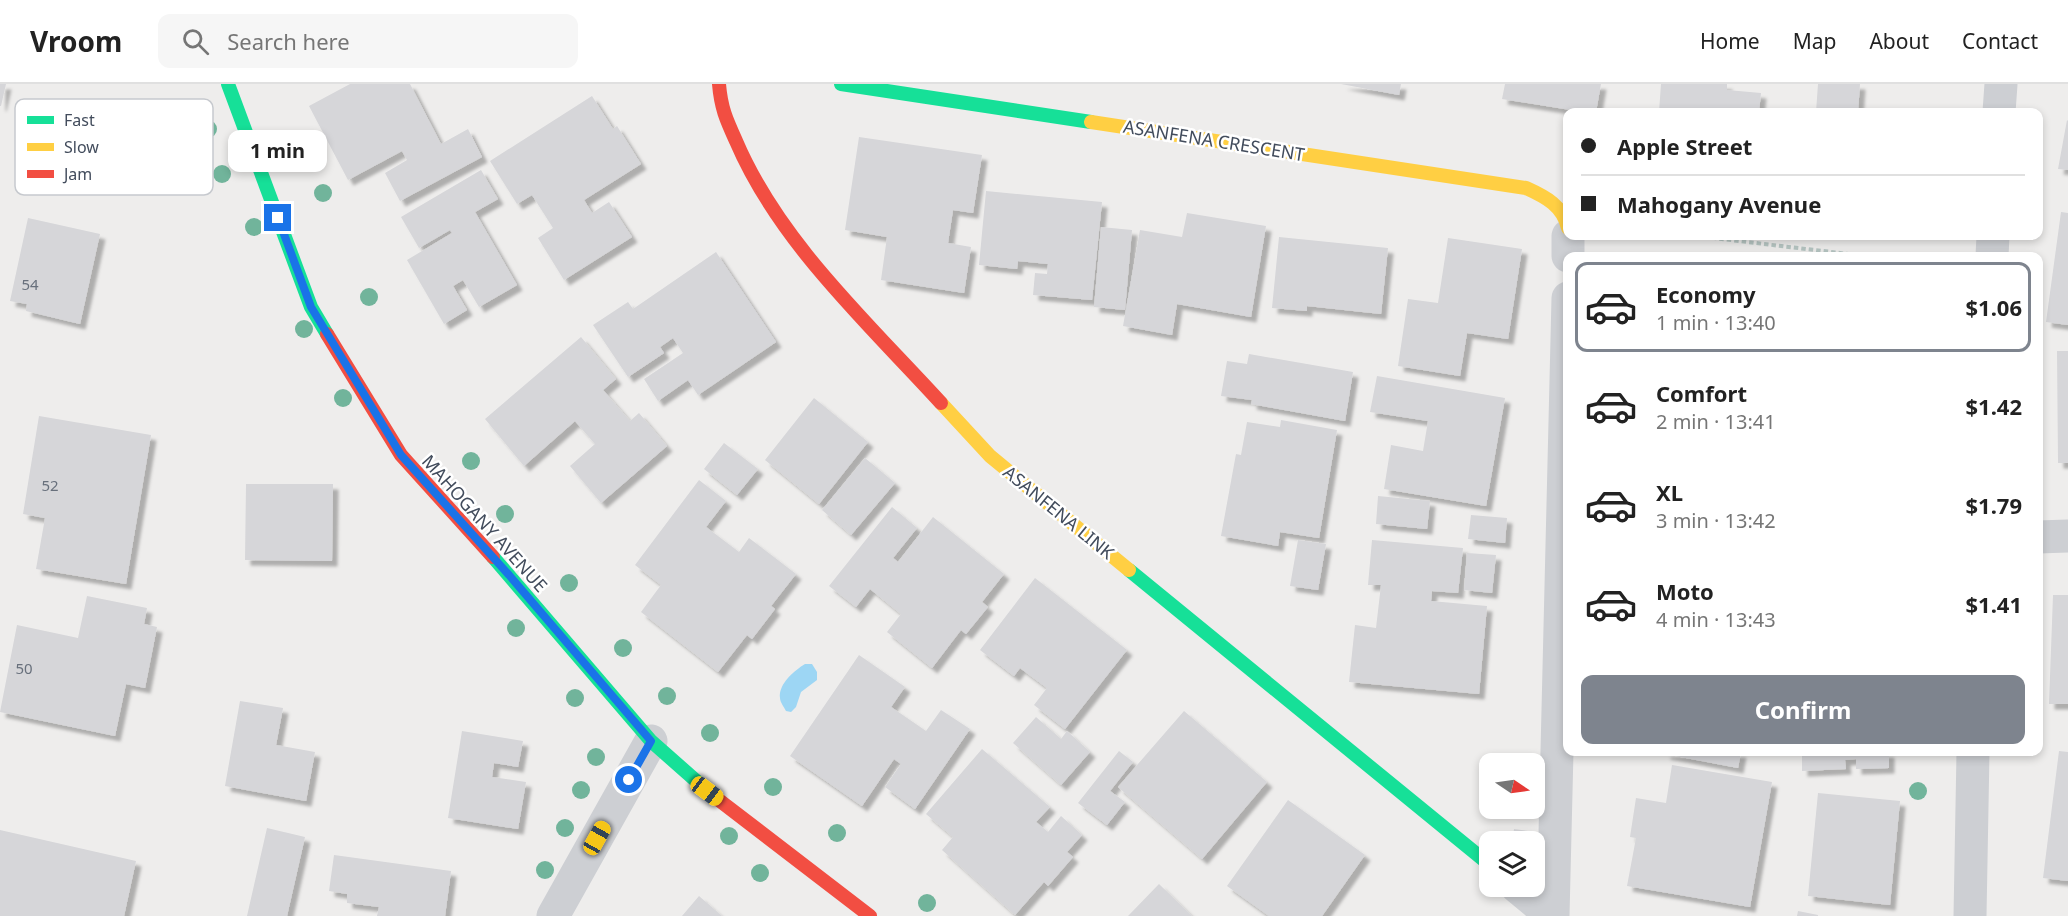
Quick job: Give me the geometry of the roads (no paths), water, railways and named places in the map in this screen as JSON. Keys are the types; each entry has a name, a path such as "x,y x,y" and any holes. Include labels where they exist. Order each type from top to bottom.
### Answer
{"street":[{"name":"MAHOGANY AVENUE","path":"228,84 311,307 401,455 509,575 651,741 707,791 870,916"},
{"name":"ASANFENA LINK","path":"718,84 721,106 750,172 807,257 990,456 1479,856"},
{"name":"ASANFENA CRESCENT","path":"841,84 1526,188 1552,200 1563,214"},
{"path":"1999,108 2001,84"},
{"path":"1553,916 1563,504"},
{"path":"2043,537 2068,536"},
{"path":"554,916 651,741"},
{"path":"1970,916 1973,756"},
{"path":"1530,897 1553,916"}],"water":[{"path":"805,664 812,664 817,672 817,680 801,692 796,707 791,712 786,711 780,700 784,683"}]}
